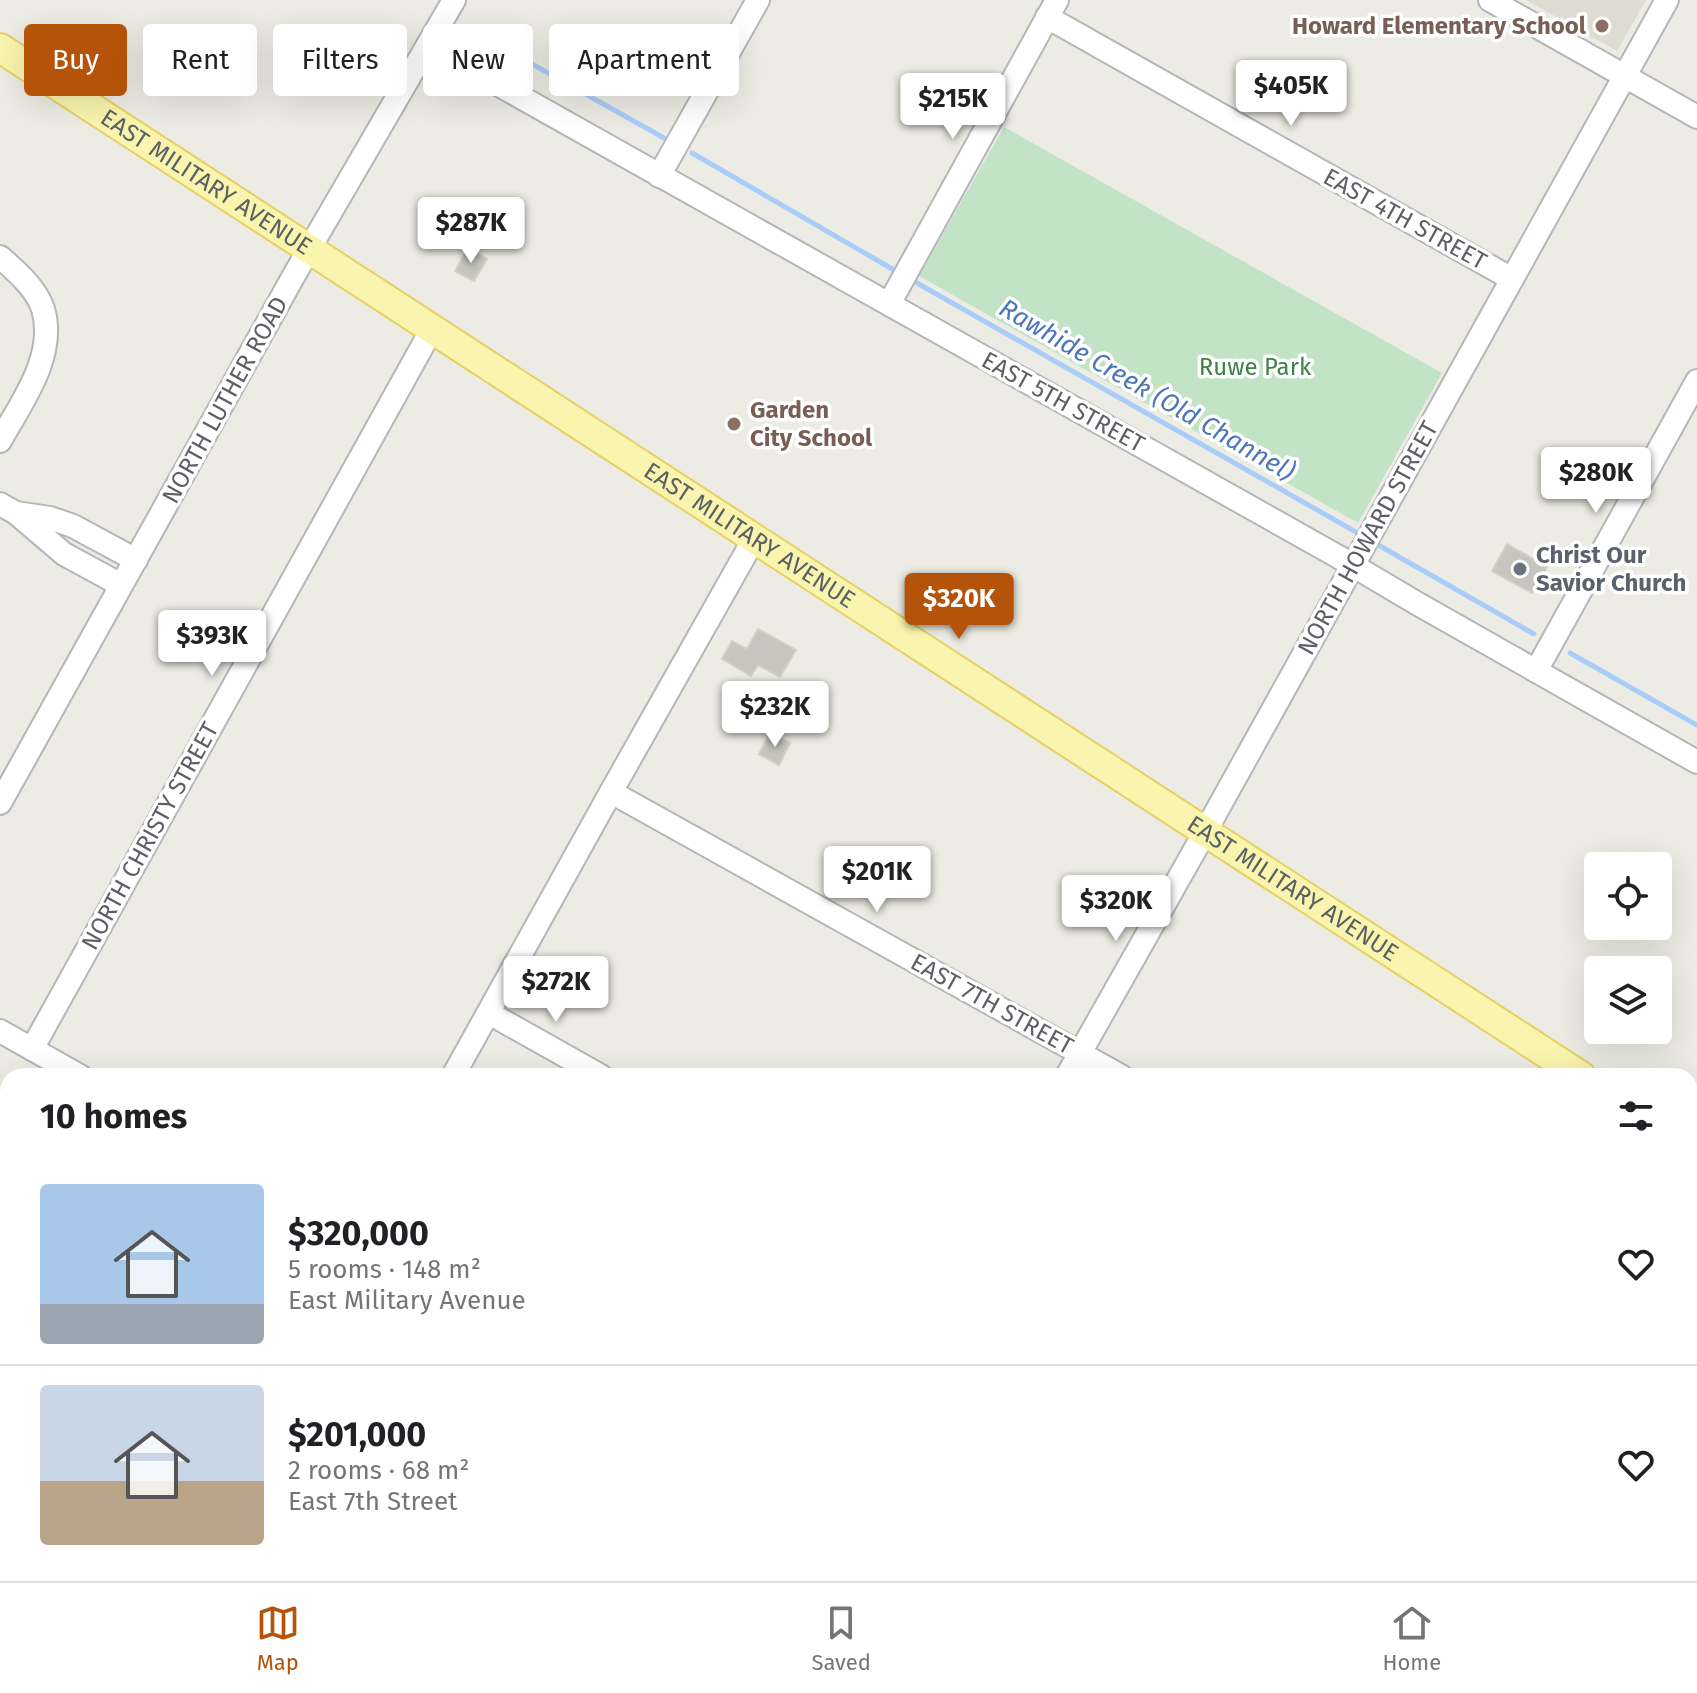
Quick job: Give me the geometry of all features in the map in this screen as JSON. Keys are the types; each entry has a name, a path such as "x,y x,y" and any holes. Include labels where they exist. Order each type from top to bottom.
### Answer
{"main road":[{"name":"EAST MILITARY AVENUE","path":"0,48 1569,1068"}],"street":[{"name":"NORTH LUTHER ROAD","path":"440,24 454,0"},
{"path":"659,176 758,0"},
{"path":"1490,0 1697,117"},
{"name":"NORTH HOWARD STREET","path":"1072,1068 1667,0"},
{"path":"889,304 1052,8"},
{"name":"EAST 4TH STREET","path":"1052,8 1512,279"},
{"name":"NORTH LUTHER ROAD","path":"0,803 309,248 423,54"},
{"name":"EAST 5TH STREET","path":"518,96 1697,762"},
{"path":"0,257 19,274 43,308 45,342 39,368 0,441"},
{"name":"NORTH CHRISTY STREET","path":"32,1049 432,329"},
{"path":"1536,671 1697,381"},
{"path":"8,508 73,526 136,560"},
{"path":"8,508 64,554 121,585"},
{"path":"458,1068 754,539"},
{"name":"EAST 7TH STREET","path":"611,792 1107,1068"},
{"path":"489,1013 587,1068"},
{"path":"0,1031 66,1068"}],"shaded area":[{"name":"Howard Elementary School","path":"1526,0 1646,0 1617,51"}],"green space":[{"name":"Ruwe Park","path":"1004,127 1442,373 1358,523 919,276"}],"building":[{"path":"468,248 487,259 474,281 455,271"},
{"name":"Christ Our Savior Church","path":"1507,544 1547,567 1532,593 1492,571"},
{"path":"758,629 796,650 780,677 758,665 751,676 722,659 732,641 747,649"},
{"path":"770,733 790,743 779,765 759,754"}],"waterway":[{"name":"Rawhide Creek (Old Channel)","path":"533,65 664,138"},
{"name":"Rawhide Creek (Old Channel)","path":"692,153 894,270"},
{"name":"Rawhide Creek (Old Channel)","path":"917,283 1356,532"},
{"name":"Rawhide Creek (Old Channel)","path":"1380,546 1534,634"},
{"name":"Rawhide Creek (Old Channel)","path":"1570,653 1697,725"}],"place":[{"name":"Howard Elementary School","path":"1602,26"},
{"name":"Garden City School","path":"734,424"},
{"name":"Christ Our Savior Church","path":"1520,569"}]}
